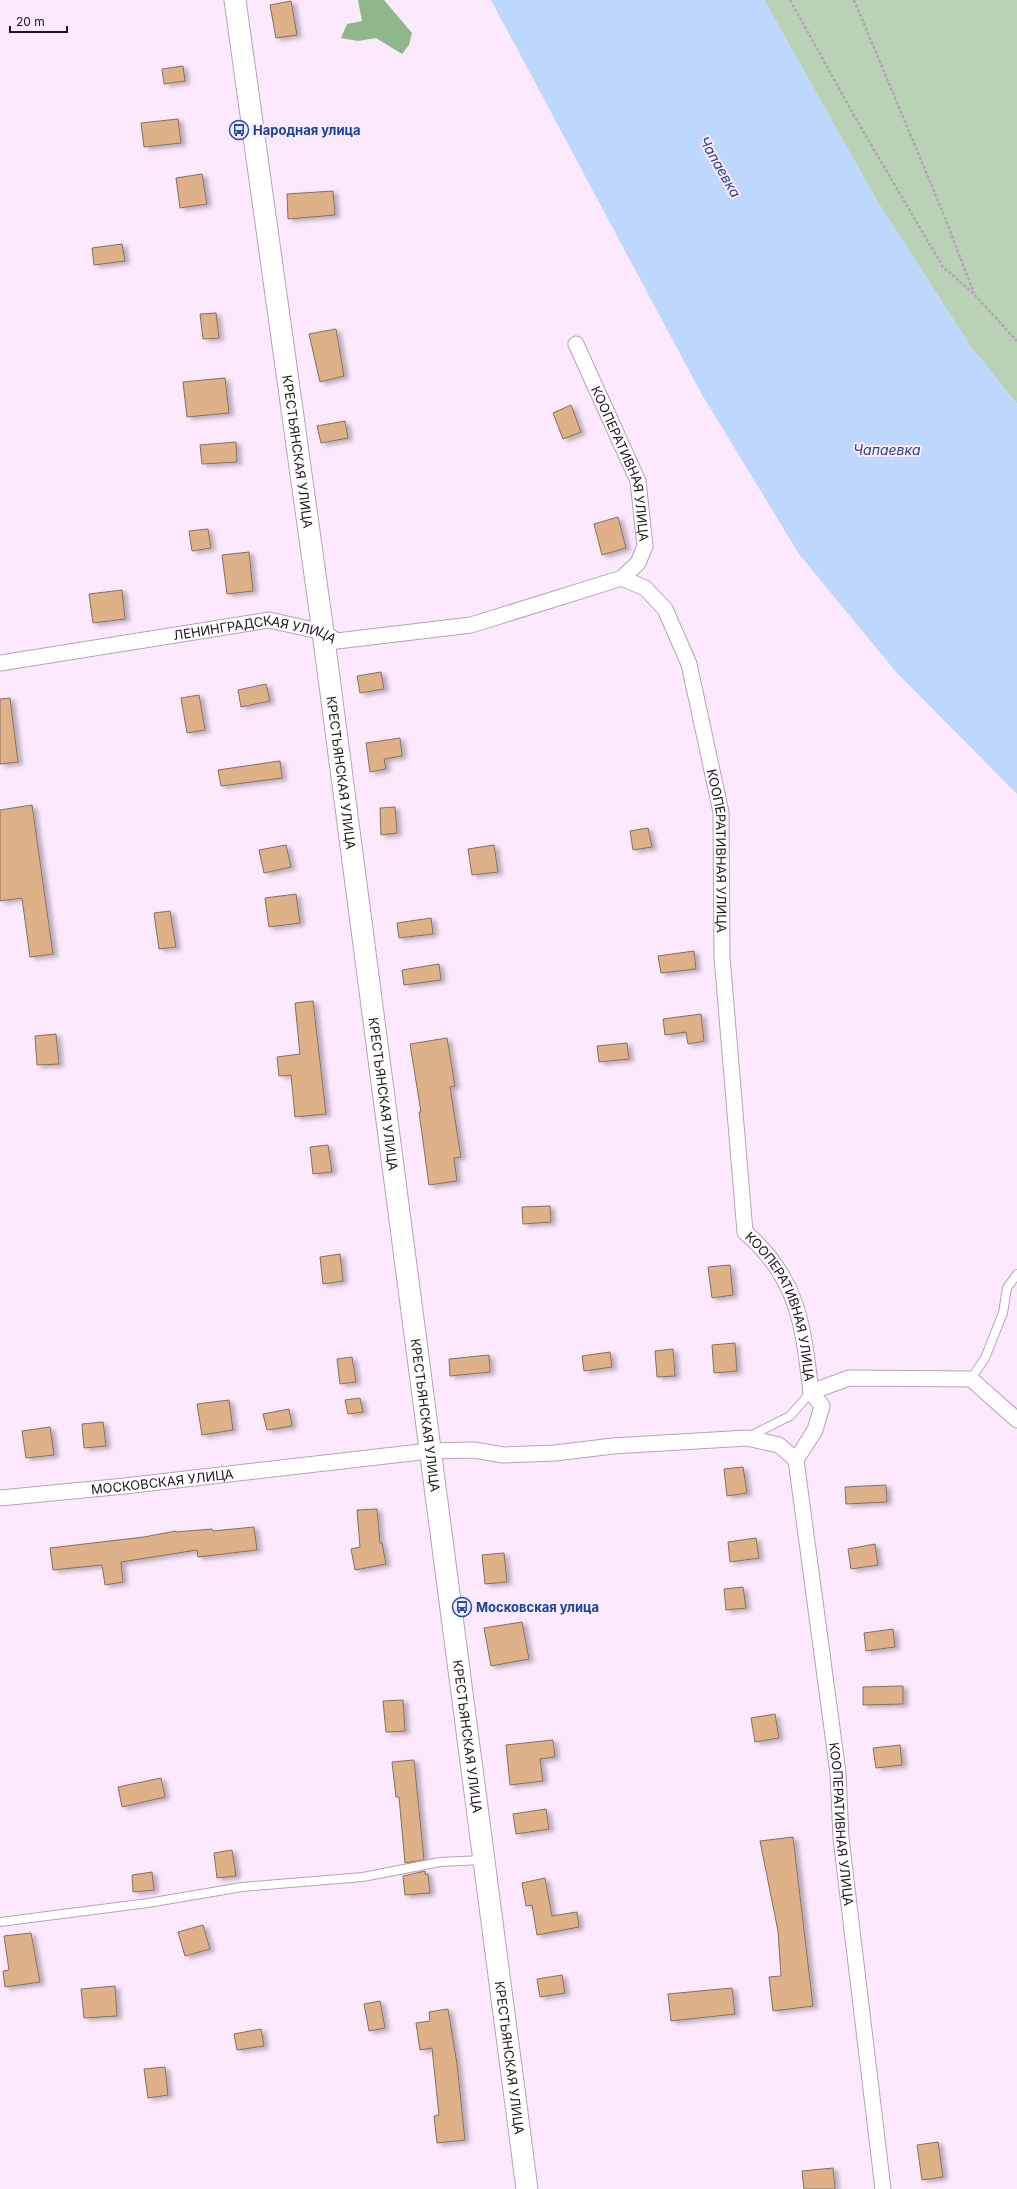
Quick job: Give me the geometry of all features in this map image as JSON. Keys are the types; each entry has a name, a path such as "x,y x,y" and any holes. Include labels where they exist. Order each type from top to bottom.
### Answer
{"street":[{"name":"КРЕСТЬЯНСКАЯ УЛИЦА","path":"235,0 323,632 429,1451 527,2189"},
{"name":"КООПЕРАТИВНАЯ УЛИЦА","path":"576,344 638,481 646,546 638,563 622,578 645,588 665,609 688,664 721,812 722,957 745,1232 774,1262 792,1293 804,1332 811,1392"},
{"name":"ЛЕНИНГРАДСКАЯ УЛИЦА","path":"0,663 270,620 323,632 337,641 471,625 622,578"},
{"path":"796,1460 815,1430 822,1406 811,1392 849,1378 971,1379 1017,1420"},
{"name":"МОСКОВСКАЯ УЛИЦА","path":"0,1498 125,1486 429,1451 474,1450 503,1454 555,1453 613,1446 747,1438 779,1445 796,1460"},
{"name":"КООПЕРАТИВНАЯ УЛИЦА","path":"796,1460 838,1774 841,1838 883,2189"}],"lane":[{"path":"971,1379 985,1358 1003,1313 1007,1288 1017,1274"},
{"path":"747,1438 790,1416 811,1392"},
{"path":"0,1922 148,1903 242,1887 364,1877 440,1862 483,1860"}],"path":[{"path":"790,0 856,119 943,267 974,294 1017,341"},
{"path":"854,0 939,203 974,294"}],"green space":[{"path":"358,0 384,0 412,33 409,45 402,54 376,38 358,41 341,38 347,24 362,21"},
{"path":"764,0 1017,0 1017,404 971,347 877,201"}],"water":[{"name":"Чапаевка","path":"491,0 764,0 877,201 971,347 1017,404 1017,794 896,672 799,554 701,393"}],"building":[{"path":"291,1 297,35 276,38 270,5"},
{"path":"183,66 185,81 164,84 162,69"},
{"path":"178,119 181,143 144,147 141,123"},
{"path":"202,174 207,204 180,208 176,178"},
{"path":"333,191 335,215 288,219 287,194"},
{"path":"122,244 125,261 94,265 92,248"},
{"path":"216,313 219,338 203,339 200,314"},
{"path":"336,329 344,376 320,382 309,334"},
{"path":"225,378 229,413 187,417 183,382"},
{"path":"571,405 581,432 563,439 553,413"},
{"path":"345,421 348,438 321,443 317,426"},
{"path":"236,442 237,462 202,464 200,445"},
{"path":"618,517 626,548 602,555 594,524"},
{"path":"208,529 211,548 192,551 189,531"},
{"path":"249,552 253,591 227,594 222,555"},
{"path":"122,590 125,619 93,623 89,594"},
{"path":"381,672 384,689 360,693 357,676"},
{"path":"266,684 270,701 241,707 238,690"},
{"path":"199,695 205,730 187,733 181,698"},
{"path":"10,698 18,762 0,764 0,699"},
{"path":"400,738 402,756 384,759 386,769 370,772 366,743"},
{"path":"280,761 282,778 221,786 218,770"},
{"path":"32,805 53,954 30,957 22,898 0,901 0,810"},
{"path":"395,807 397,833 381,835 380,808"},
{"path":"648,828 652,847 633,850 630,831"},
{"path":"286,845 291,867 264,873 259,850"},
{"path":"494,845 498,872 472,875 468,849"},
{"path":"296,894 300,923 269,927 265,898"},
{"path":"170,911 176,947 159,949 154,913"},
{"path":"431,918 433,934 399,938 397,923"},
{"path":"694,951 696,969 661,973 658,956"},
{"path":"439,964 441,980 404,985 402,970"},
{"path":"313,1001 326,1114 295,1117 291,1075 279,1076 277,1057 300,1054 295,1003"},
{"path":"701,1014 704,1041 688,1044 686,1032 665,1035 663,1019"},
{"path":"56,1034 59,1064 37,1065 35,1036"},
{"path":"447,1038 455,1086 450,1087 461,1157 454,1158 457,1181 429,1185 419,1112 421,1112 410,1044"},
{"path":"627,1043 629,1059 599,1062 597,1046"},
{"path":"328,1145 332,1172 313,1174 310,1147"},
{"path":"550,1206 551,1222 523,1224 522,1207"},
{"path":"340,1254 343,1281 323,1284 320,1257"},
{"path":"730,1265 733,1295 712,1298 708,1267"},
{"path":"735,1343 737,1371 714,1373 712,1345"},
{"path":"673,1349 675,1376 657,1377 655,1351"},
{"path":"610,1352 612,1367 584,1371 582,1356"},
{"path":"489,1355 490,1372 450,1376 449,1359"},
{"path":"352,1357 356,1382 340,1384 337,1359"},
{"path":"360,1398 363,1412 348,1414 345,1400"},
{"path":"229,1400 233,1430 202,1435 197,1404"},
{"path":"289,1409 292,1426 267,1430 263,1414"},
{"path":"103,1422 106,1446 84,1448 82,1424"},
{"path":"50,1427 54,1455 26,1458 22,1431"},
{"path":"743,1467 747,1493 727,1496 724,1469"},
{"path":"886,1485 887,1502 846,1504 845,1487"},
{"path":"377,1509 380,1543 382,1543 386,1564 355,1570 351,1549 360,1547 357,1510"},
{"path":"254,1527 257,1550 198,1557 197,1550 121,1562 123,1582 105,1585 102,1565 53,1570 50,1548 144,1537 176,1531 212,1529 213,1531"},
{"path":"756,1538 759,1558 730,1562 728,1542"},
{"path":"875,1544 878,1565 851,1569 848,1549"},
{"path":"504,1553 507,1582 485,1584 482,1555"},
{"path":"743,1587 746,1608 726,1610 724,1589"},
{"path":"522,1622 529,1659 491,1666 484,1628"},
{"path":"893,1629 895,1647 866,1651 864,1633"},
{"path":"903,1686 903,1704 863,1705 863,1687"},
{"path":"403,1700 405,1731 386,1732 383,1701"},
{"path":"775,1714 779,1738 755,1742 751,1718"},
{"path":"553,1740 555,1757 540,1759 543,1781 510,1785 506,1745"},
{"path":"900,1745 902,1765 876,1768 873,1748"},
{"path":"414,1760 424,1860 405,1863 399,1797 396,1797 392,1762"},
{"path":"161,1778 165,1797 122,1807 118,1787"},
{"path":"546,1809 549,1829 516,1834 513,1814"},
{"path":"793,1837 813,2006 773,2011 769,1977 781,1976 778,1931 760,1841"},
{"path":"232,1850 236,1876 217,1878 214,1853"},
{"path":"425,1871 425,1874 428,1874 430,1893 405,1895 403,1876"},
{"path":"152,1872 154,1890 133,1892 132,1875"},
{"path":"545,1878 552,1916 577,1912 579,1927 537,1935 532,1905 526,1906 522,1883"},
{"path":"203,1925 210,1949 185,1956 178,1932"},
{"path":"31,1933 40,1982 5,1987 3,1971 9,1970 4,1936"},
{"path":"562,1975 565,1993 540,1997 537,1979"},
{"path":"115,1986 117,2016 84,2018 81,1989"},
{"path":"732,1988 735,2014 671,2021 668,1994"},
{"path":"380,2001 385,2028 369,2031 364,2004"},
{"path":"448,2009 457,2064 465,2140 437,2143 434,2116 439,2115 432,2048 420,2050 416,2023 430,2021 429,2012"},
{"path":"261,2029 264,2046 237,2050 234,2034"},
{"path":"165,2067 168,2095 148,2098 144,2069"},
{"path":"938,2142 943,2177 922,2180 917,2145"},
{"path":"833,2168 835,2189 804,2189 802,2171"}],"place":[{"name":"Народная улица","path":"239,130"},
{"name":"Московская улица","path":"462,1607"}]}
